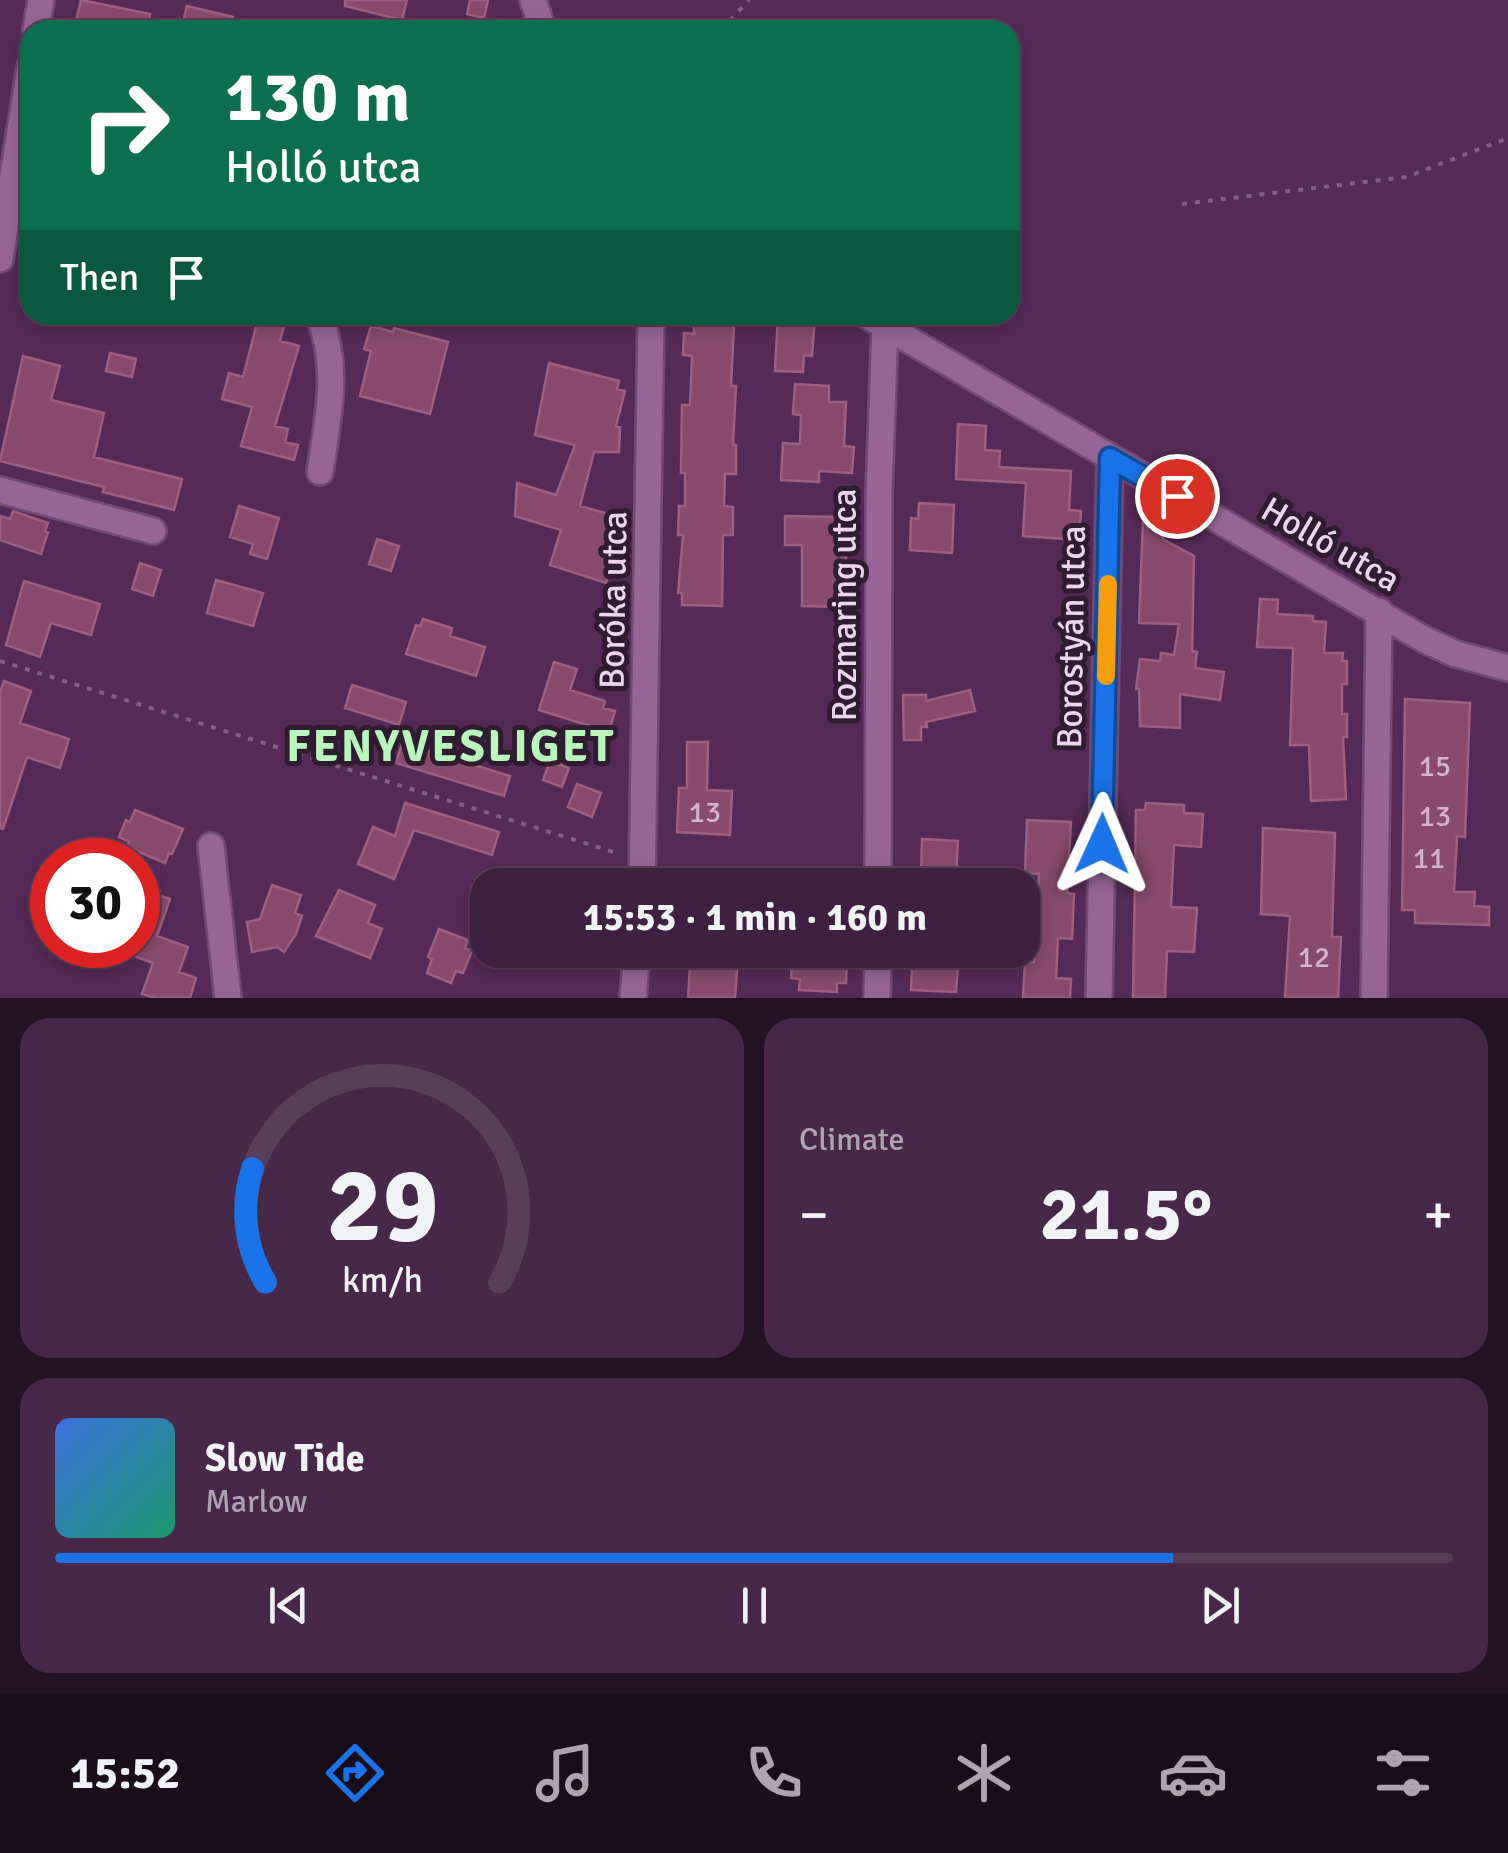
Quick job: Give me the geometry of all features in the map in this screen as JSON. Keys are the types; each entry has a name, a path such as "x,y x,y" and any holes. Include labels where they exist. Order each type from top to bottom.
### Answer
{"street":[{"path":"0,259 20,130"},
{"path":"320,472 332,376 330,345 323,325"},
{"name":"Boróka utca","path":"643,868 651,325"},
{"name":"Rozmaring utca","path":"876,325 878,868"},
{"name":"Holló utca","path":"884,325 1425,640 1456,654 1508,668"},
{"name":"Borostyán utca","path":"1100,998 1110,458"},
{"path":"0,490 153,531"},
{"path":"1374,998 1379,611"},
{"path":"211,846 228,998"},
{"path":"633,998 636,968"},
{"path":"877,998 878,968"}],"path":[{"path":"730,20 749,0"},
{"path":"1182,204 1406,177 1508,138"},
{"path":"0,661 628,868"}],"building":[{"path":"81,0 150,14 149,20 76,20"},
{"path":"345,0 407,0 402,20 345,6"},
{"path":"470,0 488,0 484,18 467,14"},
{"path":"187,6 233,17 232,20 184,20"},
{"path":"256,325 284,325 280,341 299,346 275,426 288,429 285,442 298,445 294,460 241,446 252,407 222,399 229,373 243,377"},
{"path":"694,325 734,325 731,386 736,386 736,474 725,474 724,506 733,507 733,535 723,535 722,606 682,605 682,593 678,593 683,535 678,535 679,506 685,506 685,473 681,473 682,405 690,405 692,356 683,355 684,333 694,334"},
{"path":"777,325 814,325 812,356 804,355 803,372 775,371"},
{"path":"371,326 448,342 430,414 360,396 371,351 364,349"},
{"path":"110,353 136,359 132,377 106,371"},
{"path":"23,356 60,366 51,400 104,413 94,457 182,479 174,510 103,492 104,487 0,461"},
{"path":"549,363 619,381 617,389 625,391 616,426 620,427 619,452 594,452 580,506 616,516 617,548 606,583 550,565 561,530 515,516 517,483 556,495 575,445 535,435"},
{"path":"795,384 829,386 829,402 846,402 844,446 854,447 852,473 819,471 819,482 781,480 783,443 800,444 801,415 793,414"},
{"path":"958,424 986,426 985,450 1000,451 999,467 1071,471 1069,510 1081,511 1079,540 1023,536 1026,483 956,479"},
{"path":"919,503 954,505 952,553 910,550 911,518 918,519"},
{"path":"239,506 279,518 267,559 250,554 253,544 230,537"},
{"path":"13,511 48,523 41,554 0,540 0,516 10,519"},
{"path":"785,516 846,517 850,596 845,595 845,607 802,606 802,545 785,545"},
{"path":"1143,519 1164,531 1163,539 1194,556 1195,668 1224,672 1220,700 1180,694 1180,728 1140,726 1136,689 1140,659 1160,661 1161,653 1174,655 1179,624 1139,623"},
{"path":"377,539 399,546 391,571 369,564"},
{"path":"140,563 161,570 153,596 132,589"},
{"path":"216,580 263,593 253,626 207,613"},
{"path":"24,581 100,604 91,635 51,623 40,657 6,645"},
{"path":"1260,599 1278,600 1277,614 1313,616 1313,621 1326,622 1324,653 1343,653 1342,661 1347,661 1347,684 1342,684 1342,714 1347,714 1347,737 1343,737 1346,799 1311,801 1309,745 1290,745 1293,648 1257,647"},
{"path":"423,619 452,628 450,636 485,647 476,676 406,654 416,625 420,626"},
{"path":"554,662 577,669 570,690 605,701 603,708 615,711 609,732 539,710"},
{"path":"4,681 31,691 20,723 69,739 60,768 27,757 3,829 0,692"},
{"path":"352,685 406,702 399,725 345,708"},
{"path":"970,690 975,711 926,722 927,727 921,727 921,740 904,740 903,695 926,695 926,701"},
{"path":"1405,699 1470,703 1465,837 1457,836 1454,892 1475,892 1474,906 1489,907 1489,925 1415,923 1415,910 1402,910"},
{"path":"687,742 708,742 707,790 732,791 730,835 677,832 679,788 687,788"},
{"path":"402,743 510,776 504,796 396,763"},
{"path":"550,761 569,768 562,787 543,780"},
{"path":"577,784 601,793 592,817 568,807"},
{"path":"405,803 499,832 492,855 414,830 394,879 358,864 373,827 395,836"},
{"path":"1146,803 1184,805 1184,813 1203,814 1201,847 1174,845 1171,907 1197,908 1194,952 1167,951 1165,998 1133,998 1136,810 1145,810"},
{"path":"135,810 183,829 165,863 160,861 160,838 119,837 126,820 130,822"},
{"path":"1027,820 1071,822 1067,893 1074,894 1072,939 1058,938 1056,978 1071,979 1070,998 1023,998 1025,968 1040,968 1040,868 1025,868"},
{"path":"1263,828 1335,833 1332,937 1341,937 1338,998 1285,998 1290,916 1261,914"},
{"path":"922,839 958,841 956,868 921,868"},
{"path":"272,885 301,895 295,913 302,916 284,952 277,947 252,952 247,922 260,919"},
{"path":"339,890 375,905 368,923 382,929 370,958 316,936"},
{"path":"160,896 170,899 160,927"},
{"path":"439,929 468,940 465,948 470,950 470,956 463,973 456,971 451,983 427,973 432,959 428,957"},
{"path":"160,937 188,947 179,972 196,978 190,998 142,994 151,968 160,968"},
{"path":"690,968 737,968 735,998 688,998"},
{"path":"792,968 847,968 846,983 837,983 837,992 799,990 800,979 791,978"},
{"path":"912,968 958,968 956,992 911,990"}],"slow traffic":[{"path":"1106,676 1108,584"}],"district":[{"name":"FENYVESLIGET","path":"451,745"}],"route":[{"path":"1102,844 1110,458 1177,496"}]}
